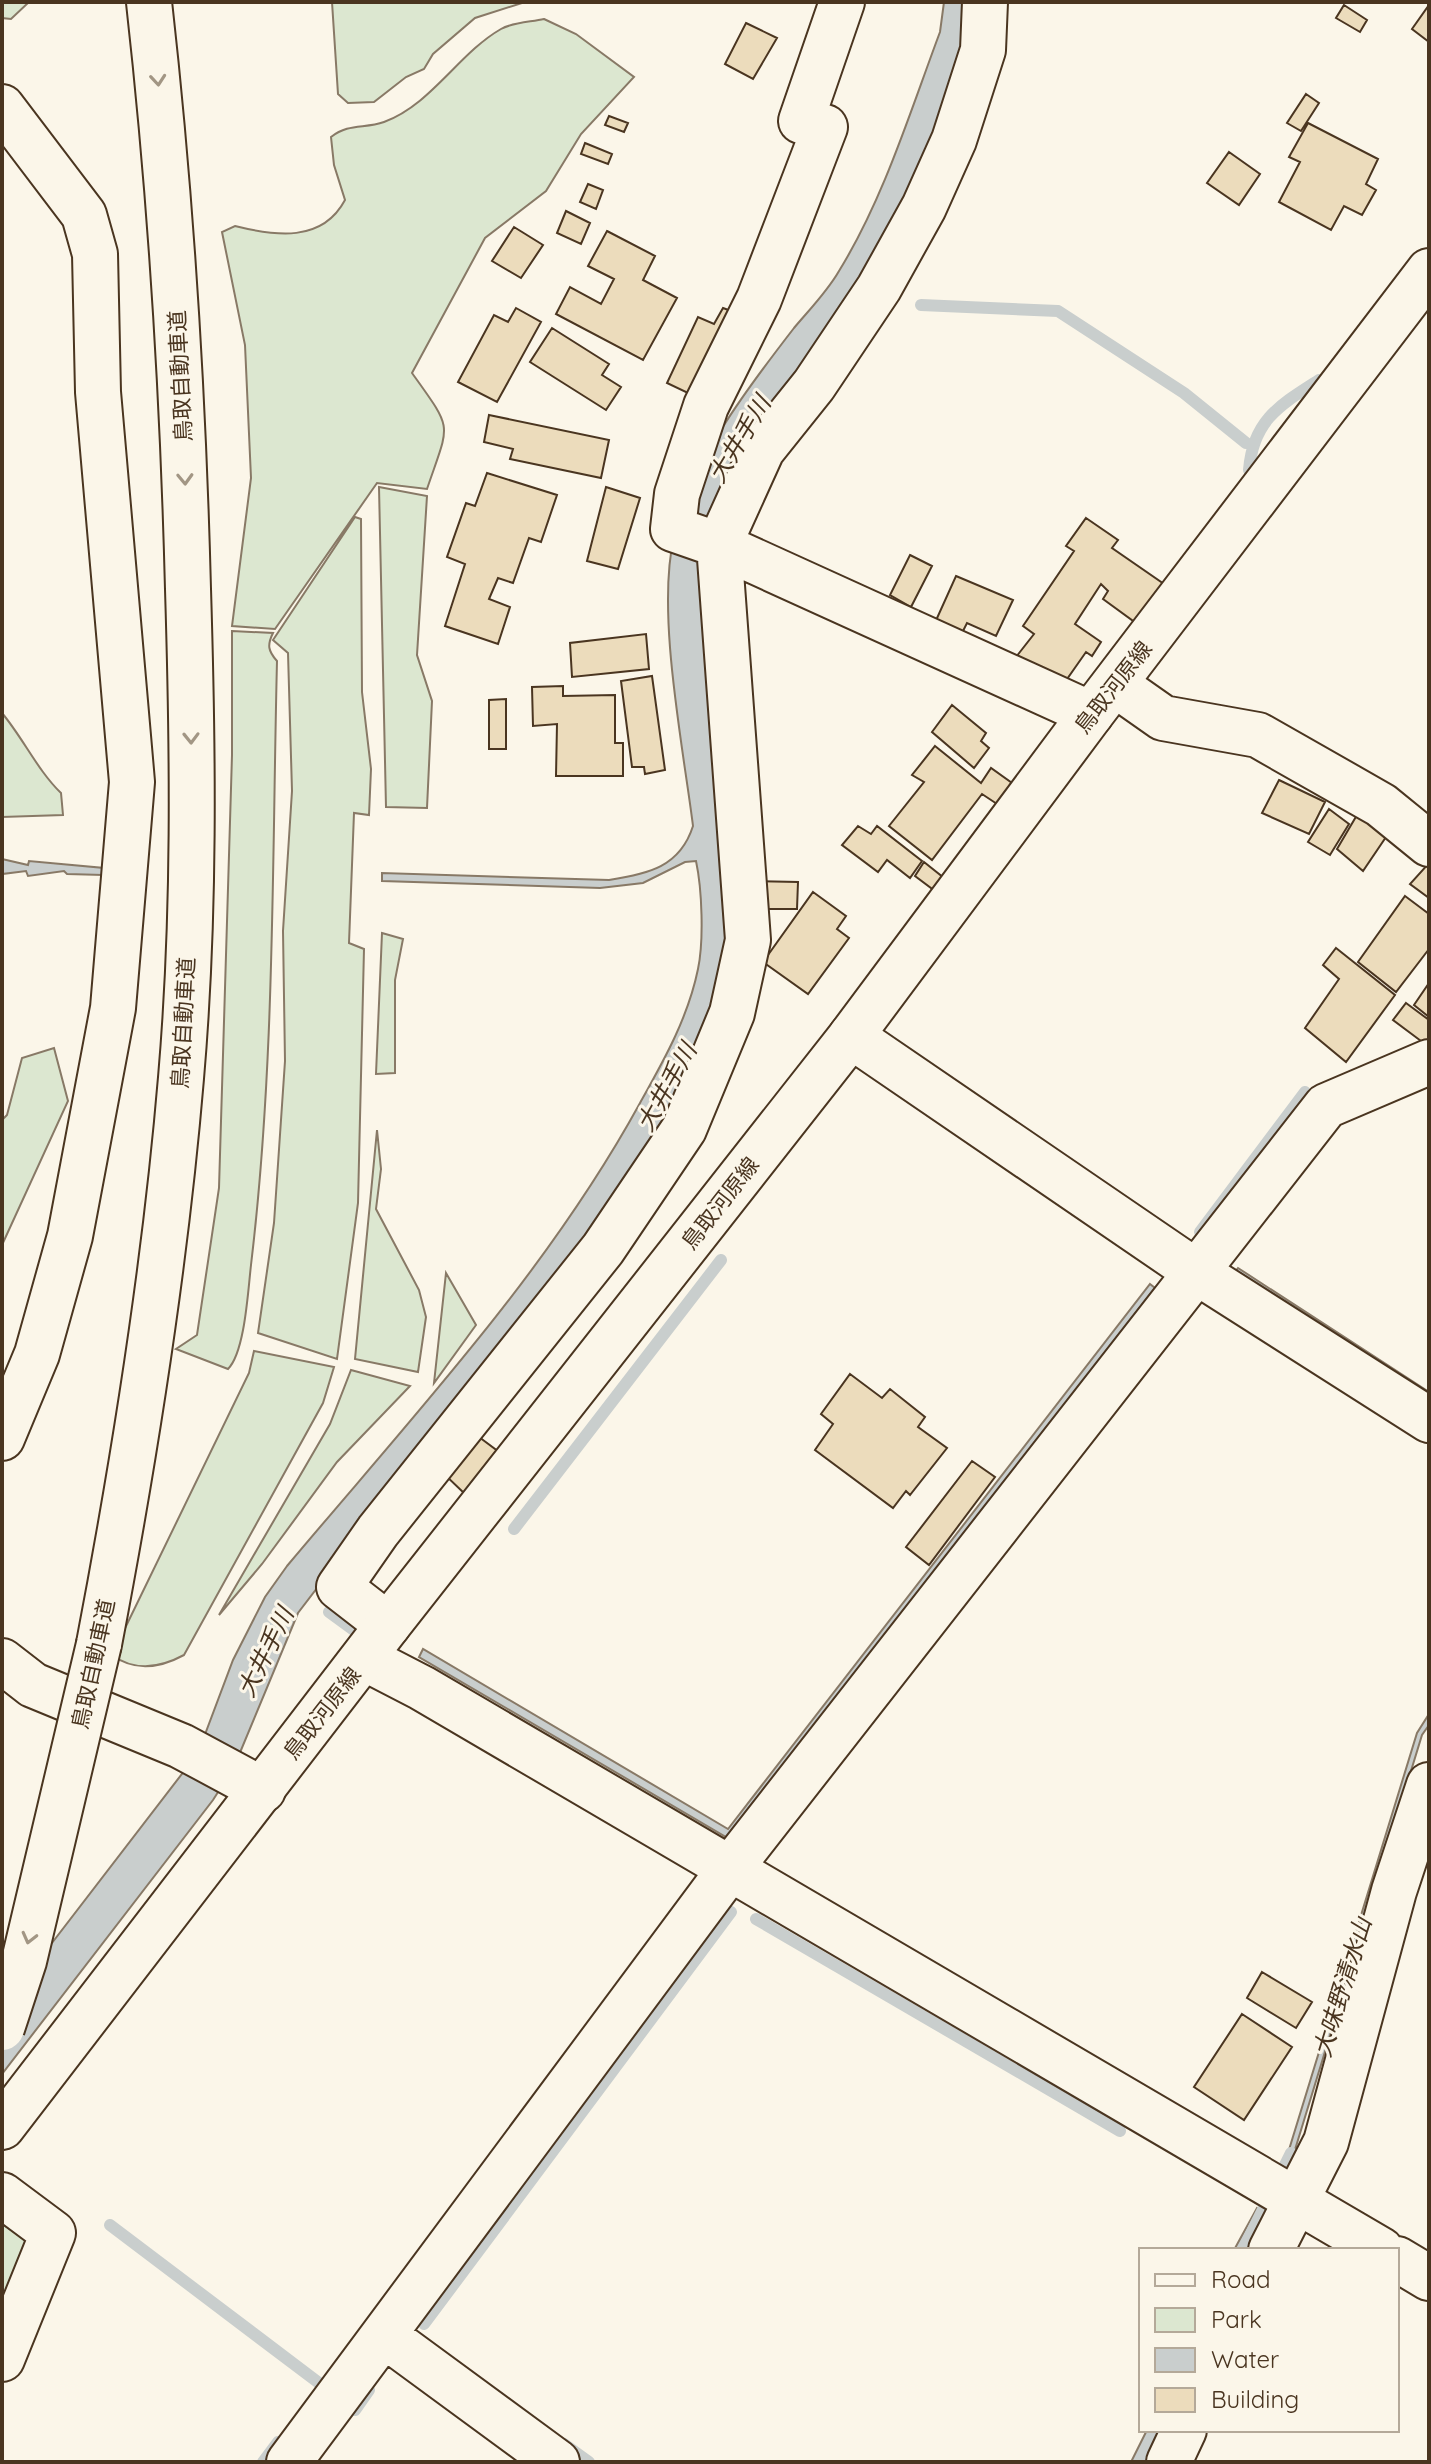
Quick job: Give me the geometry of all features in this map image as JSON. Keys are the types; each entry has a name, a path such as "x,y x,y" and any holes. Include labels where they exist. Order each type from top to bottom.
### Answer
{"main road":[{"name":"鳥取自動車道","path":"2,1931 88,1643 140,1230 155,1070 164,852 153,384 120,2"},
{"name":"鳥取自動車道","path":"2,2028 24,1961 88,1643 140,1420 166,1232 181,1075 192,857 182,387 149,2"},
{"path":"842,2 801,121 825,127 759,299 706,406 677,494 673,529 1103,699 1163,718 1258,735 1381,805 1429,844"},
{"path":"985,2 983,50 954,140 924,207 879,288 814,385 762,450 719,545 748,940 732,1013 684,1129 603,1249 378,1531 339,1587 376,1642 422,1688 1377,2248"},
{"path":"2,107 84,215 95,254 98,392 132,782 113,1008 70,1236 37,1354 2,1438"},
{"name":"鳥取河原線","path":"2,2127 251,1783 376,1642 851,1036 1429,271"},
{"path":"851,1036 1195,1271 1429,1420"},
{"path":"289,2462 729,1870 1326,1106 1429,1062"},
{"path":"2,1661 33,1685 181,1746 251,1783"},
{"path":"1272,2248 1326,2142 1394,1891 1429,1785"},
{"path":"2,2195 53,2233 2,2359"},
{"path":"1399,2260 1429,2278"},
{"path":"384,2335 557,2462"},
{"path":"1169,2462 1183,2432"}],"green space":[{"path":"2,2 29,2 11,19 2,18"},
{"path":"332,2 525,2 475,18 433,54 424,69 406,77 374,102 348,103 338,94"},
{"path":"544,19 576,34 634,77 581,134 546,191 485,238 412,373 435,406 444,428 427,489 377,483 275,629 232,626 251,478 245,345 222,232 235,226 281,234 296,233 324,224 345,200 334,165 331,137 350,128 377,124 401,114 501,29"},
{"path":"379,487 427,496 417,655 432,701 427,808 386,807"},
{"path":"355,517 361,519 362,692 371,769 369,815 354,813 349,943 364,949 358,1203 337,1359 258,1333 274,1223 285,1061 283,931 292,791 288,653 273,640"},
{"path":"232,631 273,633 269,648 277,661 271,963 259,1190 245,1320 234,1361 228,1369 176,1349 197,1335 219,1188 232,755"},
{"path":"2,713 61,793 63,815 2,817"},
{"path":"382,933 403,939 395,980 395,1073 376,1074"},
{"path":"54,1048 68,1101 2,1245 2,1120 7,1115 22,1058"},
{"path":"377,1130 381,1169 376,1209 419,1290 426,1317 418,1372 355,1359"},
{"path":"446,1273 476,1325 434,1383"},
{"path":"254,1351 334,1367 323,1403 184,1655 157,1665 130,1664 112,1655 249,1373"},
{"path":"351,1370 410,1386 337,1462 262,1564 219,1615 330,1424"},
{"path":"2,2224 27,2240 2,2305"}],"water":[{"name":"大井手川","path":"944,2 977,2 966,64 879,262 745,450 732,933 723,1011 670,1126 298,1613 234,1767 213,1800 2,2074 2,2008 198,1753 233,1660 265,1597 287,1566 429,1399 520,1285 603,1166 674,1038 694,987 700,957 702,915 696,861 685,862 643,883 600,888 382,881 382,873 609,880 649,871 671,860 680,851 693,826 673,680 668,603 669,568 683,508 723,426 794,328 829,286 870,214 940,32"},
{"path":"2,859 28,865 29,861 104,868 103,875 67,874 64,871 28,876 26,871 2,874"},
{"path":"1238,1268 1429,1392 1429,1399 1235,1272"},
{"path":"1150,1284 1155,1288 732,1834 726,1837 419,1657 423,1649 728,1829"},
{"path":"1429,1714 1429,1725 1422,1735 1290,2166 1284,2166 1417,1733"},
{"path":"1257,2208 1271,2214 1253,2248 1235,2248"},
{"path":"1146,2432 1163,2432 1147,2462 1131,2462"}],"building":[{"path":"1344,5 1367,20 1360,32 1336,18"},
{"path":"1429,5 1429,42 1412,29"},
{"path":"746,23 777,38 753,79 725,64"},
{"path":"1306,94 1319,103 1301,131 1287,123"},
{"path":"609,116 628,123 624,132 605,125"},
{"path":"1308,123 1378,159 1366,184 1376,190 1362,215 1344,206 1331,230 1279,202 1300,162 1289,157"},
{"path":"585,143 612,154 608,164 581,154"},
{"path":"1229,152 1260,174 1239,205 1207,183"},
{"path":"588,184 603,190 596,209 580,202"},
{"path":"566,211 590,223 581,244 557,233"},
{"path":"514,227 543,245 521,278 492,261"},
{"path":"607,231 655,256 643,280 677,298 643,360 556,314 570,287 601,304 614,279 588,266"},
{"path":"516,308 541,322 497,402 458,382 494,315 508,322"},
{"path":"723,308 734,312 690,394 667,383 698,317 714,324"},
{"path":"552,328 609,364 602,375 621,387 606,410 530,362"},
{"path":"489,415 609,440 601,478 510,459 513,449 484,442"},
{"path":"487,473 557,495 541,542 529,538 513,583 498,578 489,599 510,607 498,644 445,626 465,564 447,557 466,503 475,506"},
{"path":"606,487 640,498 618,569 587,561"},
{"path":"1086,518 1118,540 1112,548 1164,584 1136,623 1103,599 1108,591 1101,584 1075,624 1101,642 1092,656 1086,652 1060,689 1016,657 1034,634 1023,626 1074,551 1066,546"},
{"path":"910,555 932,566 911,607 890,595"},
{"path":"956,576 1013,600 996,636 967,623 959,639 933,627"},
{"path":"646,634 649,669 572,677 570,643"},
{"path":"652,676 665,770 645,774 644,767 632,767 621,681"},
{"path":"563,686 563,696 615,695 615,743 623,743 623,776 556,776 557,724 533,726 532,687"},
{"path":"506,699 506,749 489,749 489,700"},
{"path":"952,705 986,733 981,741 989,748 974,768 932,732"},
{"path":"935,746 981,783 991,768 1012,783 997,804 982,794 932,860 889,826 924,782 912,775"},
{"path":"1279,780 1325,802 1309,834 1262,813"},
{"path":"1329,809 1349,824 1330,855 1308,842"},
{"path":"1357,815 1386,837 1363,871 1337,849"},
{"path":"858,826 871,834 877,826 922,861 910,878 887,860 878,872 842,845"},
{"path":"924,862 944,878 935,891 915,876"},
{"path":"1429,863 1429,898 1410,884"},
{"path":"756,881 798,882 797,909 756,909"},
{"path":"813,892 846,916 837,929 849,938 808,994 763,962"},
{"path":"1405,896 1429,914 1429,949 1396,992 1358,962"},
{"path":"1336,948 1395,995 1346,1062 1305,1028 1339,979 1323,965"},
{"path":"1429,983 1429,1017 1414,1005"},
{"path":"1406,1003 1429,1020 1429,1040 1425,1044 1393,1020"},
{"path":"850,1374 882,1398 890,1389 925,1417 918,1427 947,1448 910,1495 906,1491 893,1508 815,1450 833,1424 821,1414"},
{"path":"475,1434 499,1452 466,1495 443,1473"},
{"path":"972,1461 995,1477 929,1565 906,1547"},
{"path":"1262,1972 1312,2002 1296,2028 1247,1998"},
{"path":"1242,2014 1292,2047 1244,2120 1194,2087"}],"waterway":[{"path":"921,305 1058,311 1184,393 1246,443"},
{"path":"1249,470 1256,438 1263,426 1281,406 1319,380"},
{"path":"1200,1232 1305,1092"},
{"path":"514,1529 721,1260"},
{"path":"329,1612 355,1631"},
{"path":"424,2324 731,1912"},
{"path":"756,1919 1120,2131"},
{"name":"大味野清水山","path":"1244,2248 1291,2153"},
{"path":"110,2225 319,2383"},
{"path":"355,2410 369,2390"},
{"path":"263,2462 278,2442"},
{"path":"564,2444 589,2462"}]}
